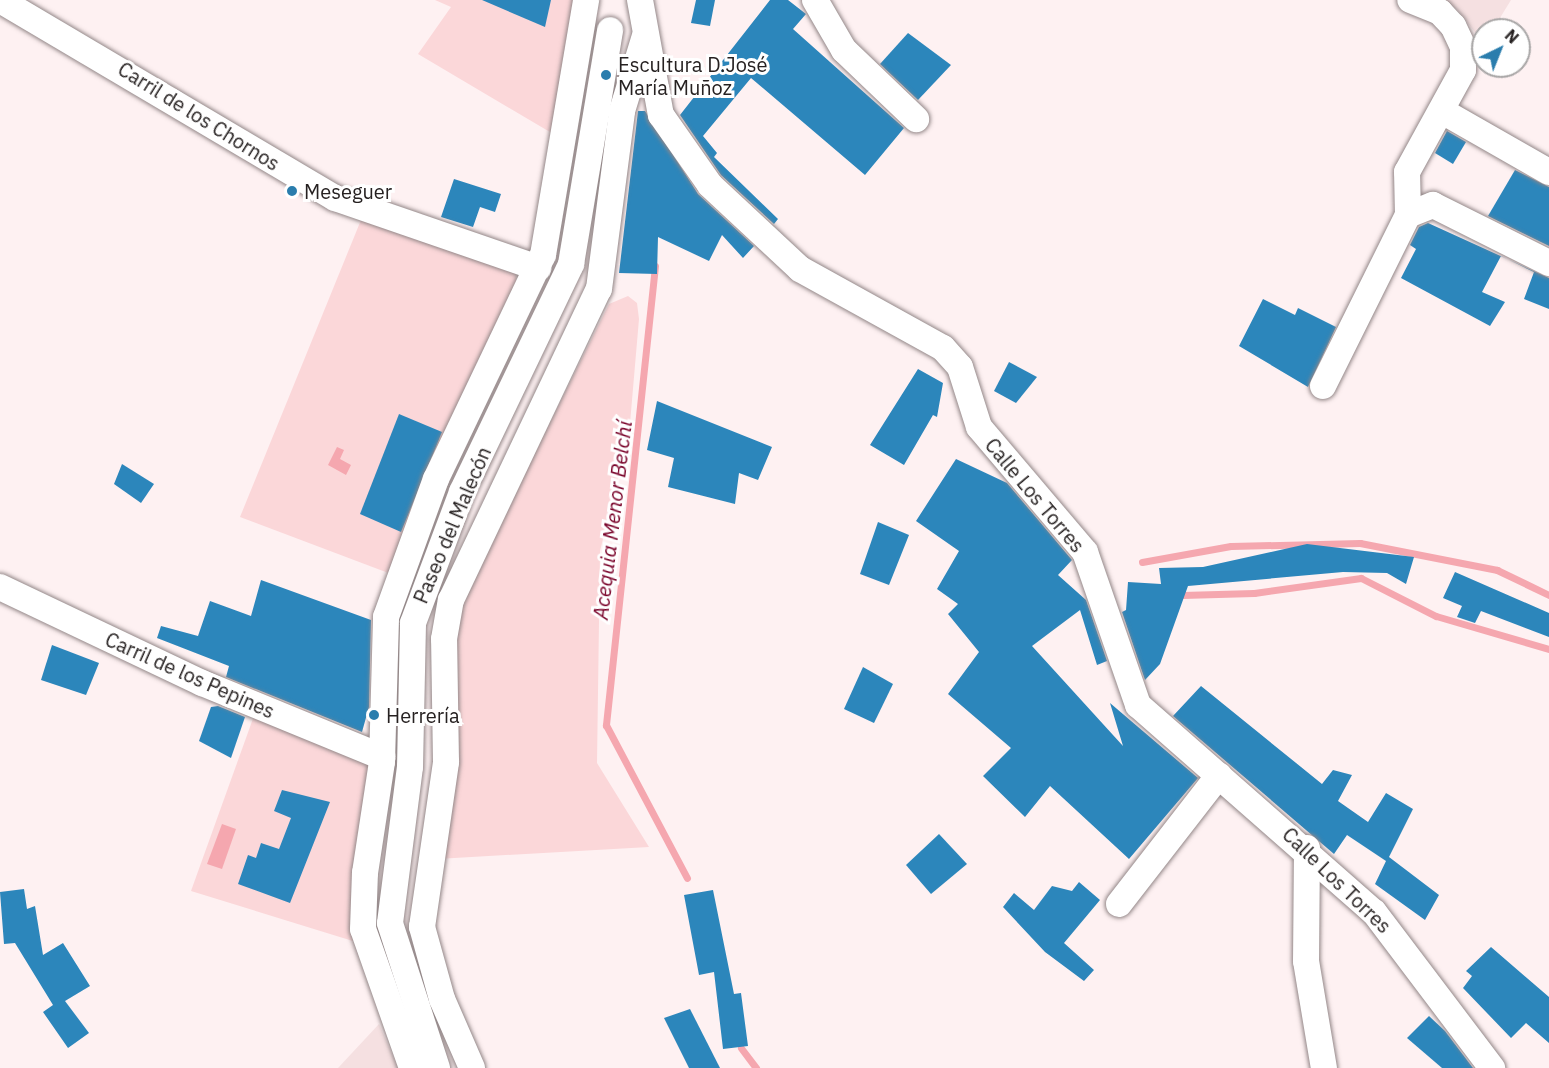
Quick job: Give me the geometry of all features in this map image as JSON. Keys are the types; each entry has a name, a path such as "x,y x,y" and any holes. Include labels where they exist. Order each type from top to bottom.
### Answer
{"street":[{"name":"Carril de los Chornos","path":"0,0 335,198 538,268"},
{"path":"412,1068 363,929 382,757 382,655 395,580 436,479 538,268 586,0"},
{"path":"640,0 648,25"},
{"path":"472,1068 442,999 422,927 446,762 444,639 451,600 599,289 622,111 648,25 651,0"},
{"path":"815,0 844,50 916,119"},
{"path":"1323,386 1408,215 1407,172 1463,70 1463,46 1440,12 1410,0"},
{"name":"Calle Los Torres","path":"648,25 661,115 710,186 762,239 800,269 943,348 960,367 979,427 1084,552 1138,705 1307,848 1381,919 1492,1068"},
{"name":"Paseo del Malecón","path":"436,1068 390,923 410,767 413,623 462,492 571,264 610,30"},
{"path":"622,111 640,100 661,115"},
{"path":"1442,111 1549,172"},
{"path":"1408,215 1432,205 1549,263"},
{"name":"Carril de los Pepines","path":"0,586 202,683 382,757"},
{"path":"1119,904 1219,775"},
{"path":"1307,848 1306,961 1324,1068"}],"shaded area":[{"path":"435,0 578,0 555,135 418,54 451,7"},
{"path":"1439,0 1511,0 1500,18 1471,18 1471,27 1457,9"},
{"path":"361,220 508,265 516,275 516,288 391,574 240,517"},
{"path":"628,296 637,303 639,319 629,435 600,551 597,763 649,847 437,859 452,641 461,601 609,304"},
{"path":"337,447 344,450 340,459 351,465 346,475 328,465"},
{"path":"255,713 373,763 356,942 191,891"},
{"path":"222,824 236,829 222,869 207,864"},
{"path":"379,1024 398,1068 338,1068"}],"building":[{"path":"482,0 551,0 545,27"},
{"path":"696,0 715,0 710,26 691,23"},
{"path":"770,0 788,0 806,14 793,29 904,128 865,175 751,78 703,136 717,153 714,157 778,219 774,224 721,175 680,115"},
{"path":"908,33 951,65 918,100 880,64"},
{"path":"638,111 645,111 698,194 754,246 743,258 722,235 709,261 658,237 657,274 619,273"},
{"path":"1447,131 1466,142 1453,164 1435,153"},
{"path":"1515,170 1549,187 1549,246 1488,216"},
{"path":"454,179 501,194 495,212 480,207 473,227 441,217"},
{"path":"1428,223 1501,256 1482,292 1505,302 1490,326 1401,278 1416,249 1410,245 1419,227"},
{"path":"1507,259 1549,278 1549,309 1524,299 1534,272"},
{"path":"1263,299 1295,315 1298,308 1336,327 1308,387 1239,346"},
{"path":"1009,362 1037,377 1016,403 994,391"},
{"path":"918,369 943,383 937,417 933,415 904,465 870,445"},
{"path":"657,401 772,447 758,480 739,473 735,504 668,487 674,458 647,450"},
{"path":"399,414 442,432 401,532 360,514"},
{"path":"956,459 1007,483 1072,560 1058,575 1086,600 1107,661 1097,665 1080,610 1032,646 1123,746 1110,703 1198,778 1129,859 1050,786 1025,817 983,776 1011,748 948,694 979,652 948,614 958,604 937,589 959,551 916,521"},
{"path":"122,464 154,484 141,503 114,484"},
{"path":"878,522 909,535 889,585 860,574"},
{"path":"1307,544 1414,557 1406,584 1387,573 1343,572 1188,586 1160,664 1145,680 1122,612 1126,610 1128,582 1161,584 1159,568 1203,567"},
{"path":"1455,572 1549,613 1549,637 1481,611 1475,623 1457,617 1462,606 1443,598"},
{"path":"261,580 371,620 369,707 362,732 226,677 229,666 157,638 161,626 198,636 210,601 251,616"},
{"path":"52,645 99,663 86,695 41,680"},
{"path":"863,667 893,684 874,723 844,709"},
{"path":"1201,686 1322,784 1333,770 1352,775 1338,801 1368,822 1386,793 1413,809 1389,857 1439,895 1425,920 1375,884 1386,861 1347,835 1334,854 1173,716"},
{"path":"218,706 245,717 231,758 199,741 211,707"},
{"path":"282,790 330,802 290,903 238,884 248,855 256,858 261,843 279,849 291,818 274,811"},
{"path":"939,834 967,864 931,894 906,865"},
{"path":"1079,882 1100,900 1064,943 1094,970 1084,981 1045,952 1003,907 1014,893 1034,910 1052,886 1072,891"},
{"path":"24,889 27,909 35,906 43,955 63,943 90,986 65,1001 89,1033 68,1048 43,1012 53,1005 15,943 4,944 0,892"},
{"path":"713,890 734,994 741,993 748,1046 723,1049 714,972 699,975 684,895"},
{"path":"1491,947 1549,997 1549,1043 1526,1023 1511,1038 1463,988 1472,976 1466,971"},
{"path":"690,1009 720,1068 689,1068 664,1018"},
{"path":"1429,1016 1445,1031 1473,1068 1442,1068 1407,1038"}],"waterway":[{"name":"Acequia Menor Belchí","path":"655,266 606,725 687,878"},
{"path":"1142,562 1231,546 1360,543 1497,570 1549,595"},
{"path":"1182,595 1254,593 1361,578 1436,616 1549,649"},
{"name":"Acequia Menor Belchí","path":"741,1048 756,1068"}],"place":[{"name":"Escultura D.José María Muñoz","path":"606,75"},
{"name":"Meseguer","path":"292,191"},
{"name":"Herrería","path":"374,715"}]}
